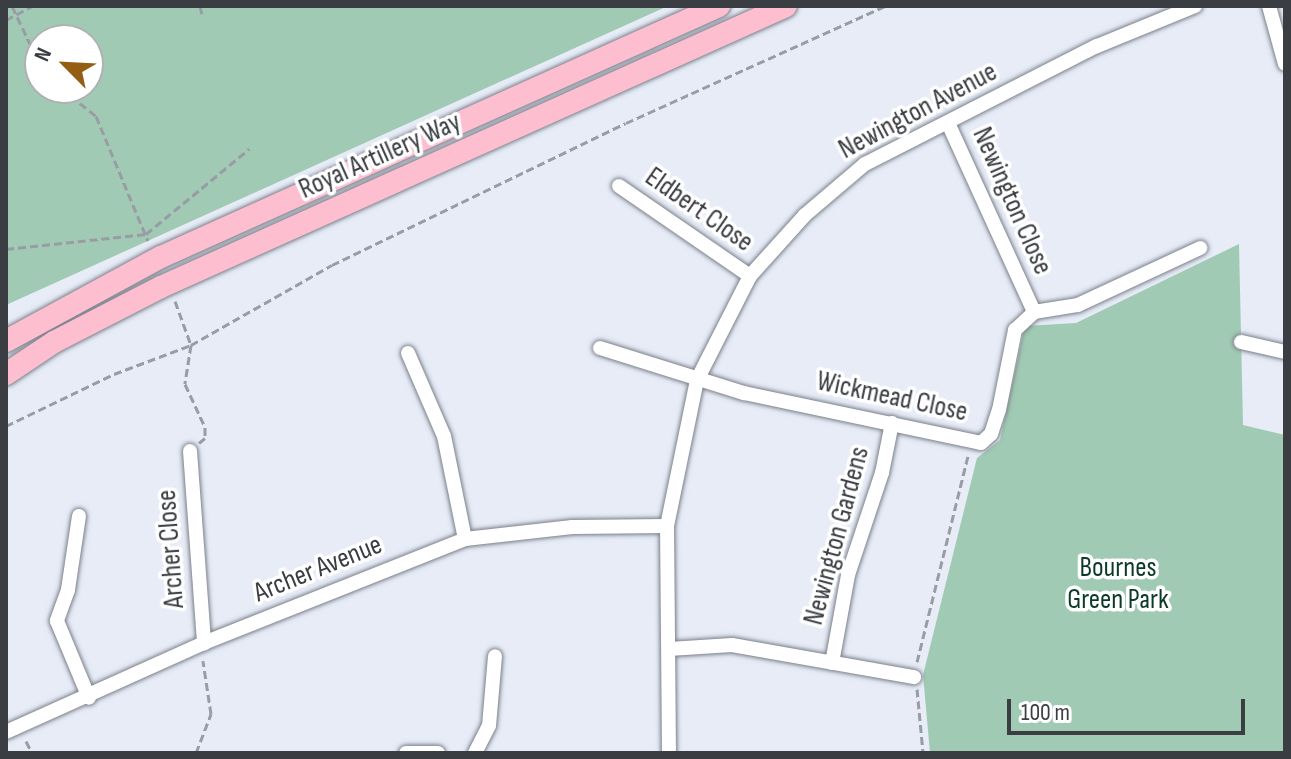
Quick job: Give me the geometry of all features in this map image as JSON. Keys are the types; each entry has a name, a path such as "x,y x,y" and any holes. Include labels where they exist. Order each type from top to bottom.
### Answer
{"main road":[{"name":"Royal Artillery Way","path":"6,341 161,257 719,6"},
{"name":"Royal Artillery Way","path":"6,374 54,342 161,287 786,6"}],"street":[{"name":"Newington Avenue","path":"669,753 667,526 697,380 750,276 837,184 865,164 1097,46 1195,6"},
{"path":"1269,6 1285,64"},
{"name":"Newington Close","path":"948,123 1034,312 1078,305 1200,248"},
{"name":"Eldbert Close","path":"619,186 750,276"},
{"name":"Wickmead Close","path":"600,348 697,380 981,443 991,434 1015,330 1034,312"},
{"path":"1241,342 1285,352"},
{"path":"408,353 448,449 465,539"},
{"name":"Newington Gardens","path":"832,663 848,575 882,473 892,423"},
{"name":"Archer Close","path":"190,451 201,645"},
{"path":"79,516 68,590 57,621 89,698"},
{"name":"Archer Avenue","path":"7,729 89,698 201,645 465,539 572,527 667,526"},
{"path":"669,649 732,645 914,677"},
{"path":"475,753 489,726 495,656"},
{"path":"406,753 438,753"}],"path":[{"path":"12,6 24,32"},
{"path":"6,20 32,6"},
{"path":"200,6 203,18"},
{"path":"6,426 114,374 191,345 332,265 626,123 885,6"},
{"path":"81,104 96,116 146,234"},
{"path":"6,249 146,234 249,149"},
{"path":"175,300 191,345 185,384 205,438 190,451"},
{"path":"923,753 914,677 971,441"},
{"path":"196,753 211,714 201,645"}],"green space":[{"path":"6,6 668,6 6,305"},
{"name":"Bournes Green Park","path":"1239,244 1243,425 1285,435 1285,753 930,753 923,675 977,458 1000,440 1025,326 1076,323"}]}
